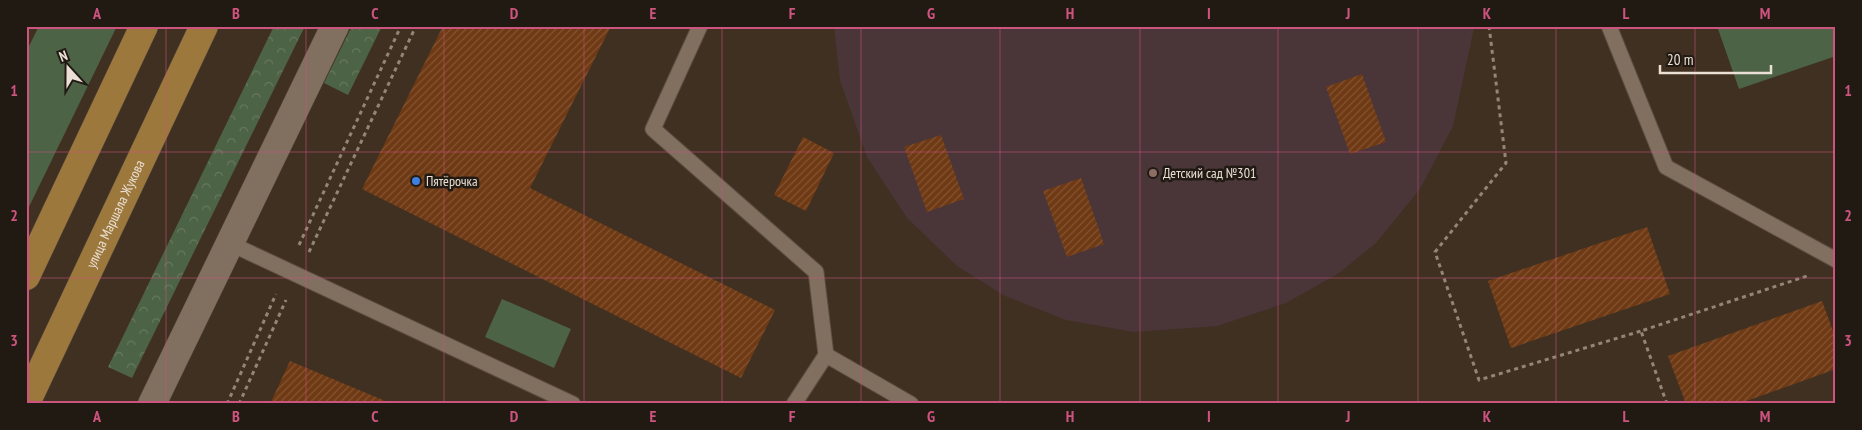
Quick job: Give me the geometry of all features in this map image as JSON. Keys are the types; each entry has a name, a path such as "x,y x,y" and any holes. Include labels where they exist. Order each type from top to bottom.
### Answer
{"main road":[{"path":"26,276 144,26"},
{"name":"улица Маршала Жукова","path":"26,403 204,26"}],"street":[{"path":"152,404 335,26"}],"lane":[{"path":"700,26 654,129 816,272 826,355 794,404"},
{"path":"1609,26 1666,167 1836,260"},
{"path":"229,243 573,404"},
{"path":"826,355 911,404"}],"path":[{"path":"239,404 292,273 401,26"},
{"path":"227,404 416,26"},
{"path":"1489,26 1506,163 1435,252 1479,380 1641,331 1808,276"},
{"path":"1641,331 1668,404"}],"shaded area":[{"name":"Детский сад №301","path":"834,26 1473,26 1474,28 1453,126 1420,189 1376,243 1339,273 1286,303 1217,326 1134,332 1066,320 1005,296 957,266 907,218 867,157 840,80"}],"green space":[{"path":"39,26 117,26 26,213 26,52"},
{"path":"274,26 305,26 132,378 108,367"},
{"path":"352,26 382,26 348,95 324,83"},
{"path":"1717,26 1836,26 1836,56 1739,89"},
{"path":"502,299 571,329 554,368 485,337"}],"building":[{"path":"443,26 611,26 530,188 775,310 741,378 362,189"},
{"path":"1362,74 1386,142 1350,154 1326,87"},
{"path":"941,135 964,199 927,212 904,147"},
{"path":"803,137 834,153 806,211 774,195"},
{"path":"1081,178 1104,244 1067,257 1043,191"},
{"path":"1647,227 1670,294 1511,348 1488,281"},
{"path":"1822,301 1836,339 1836,369 1738,404 1686,404 1668,356"},
{"path":"290,361 390,403 390,404 270,404"}],"place":[{"name":"Детский сад №301","path":"1153,173"},
{"name":"Пятёрочка","path":"416,181"}]}
